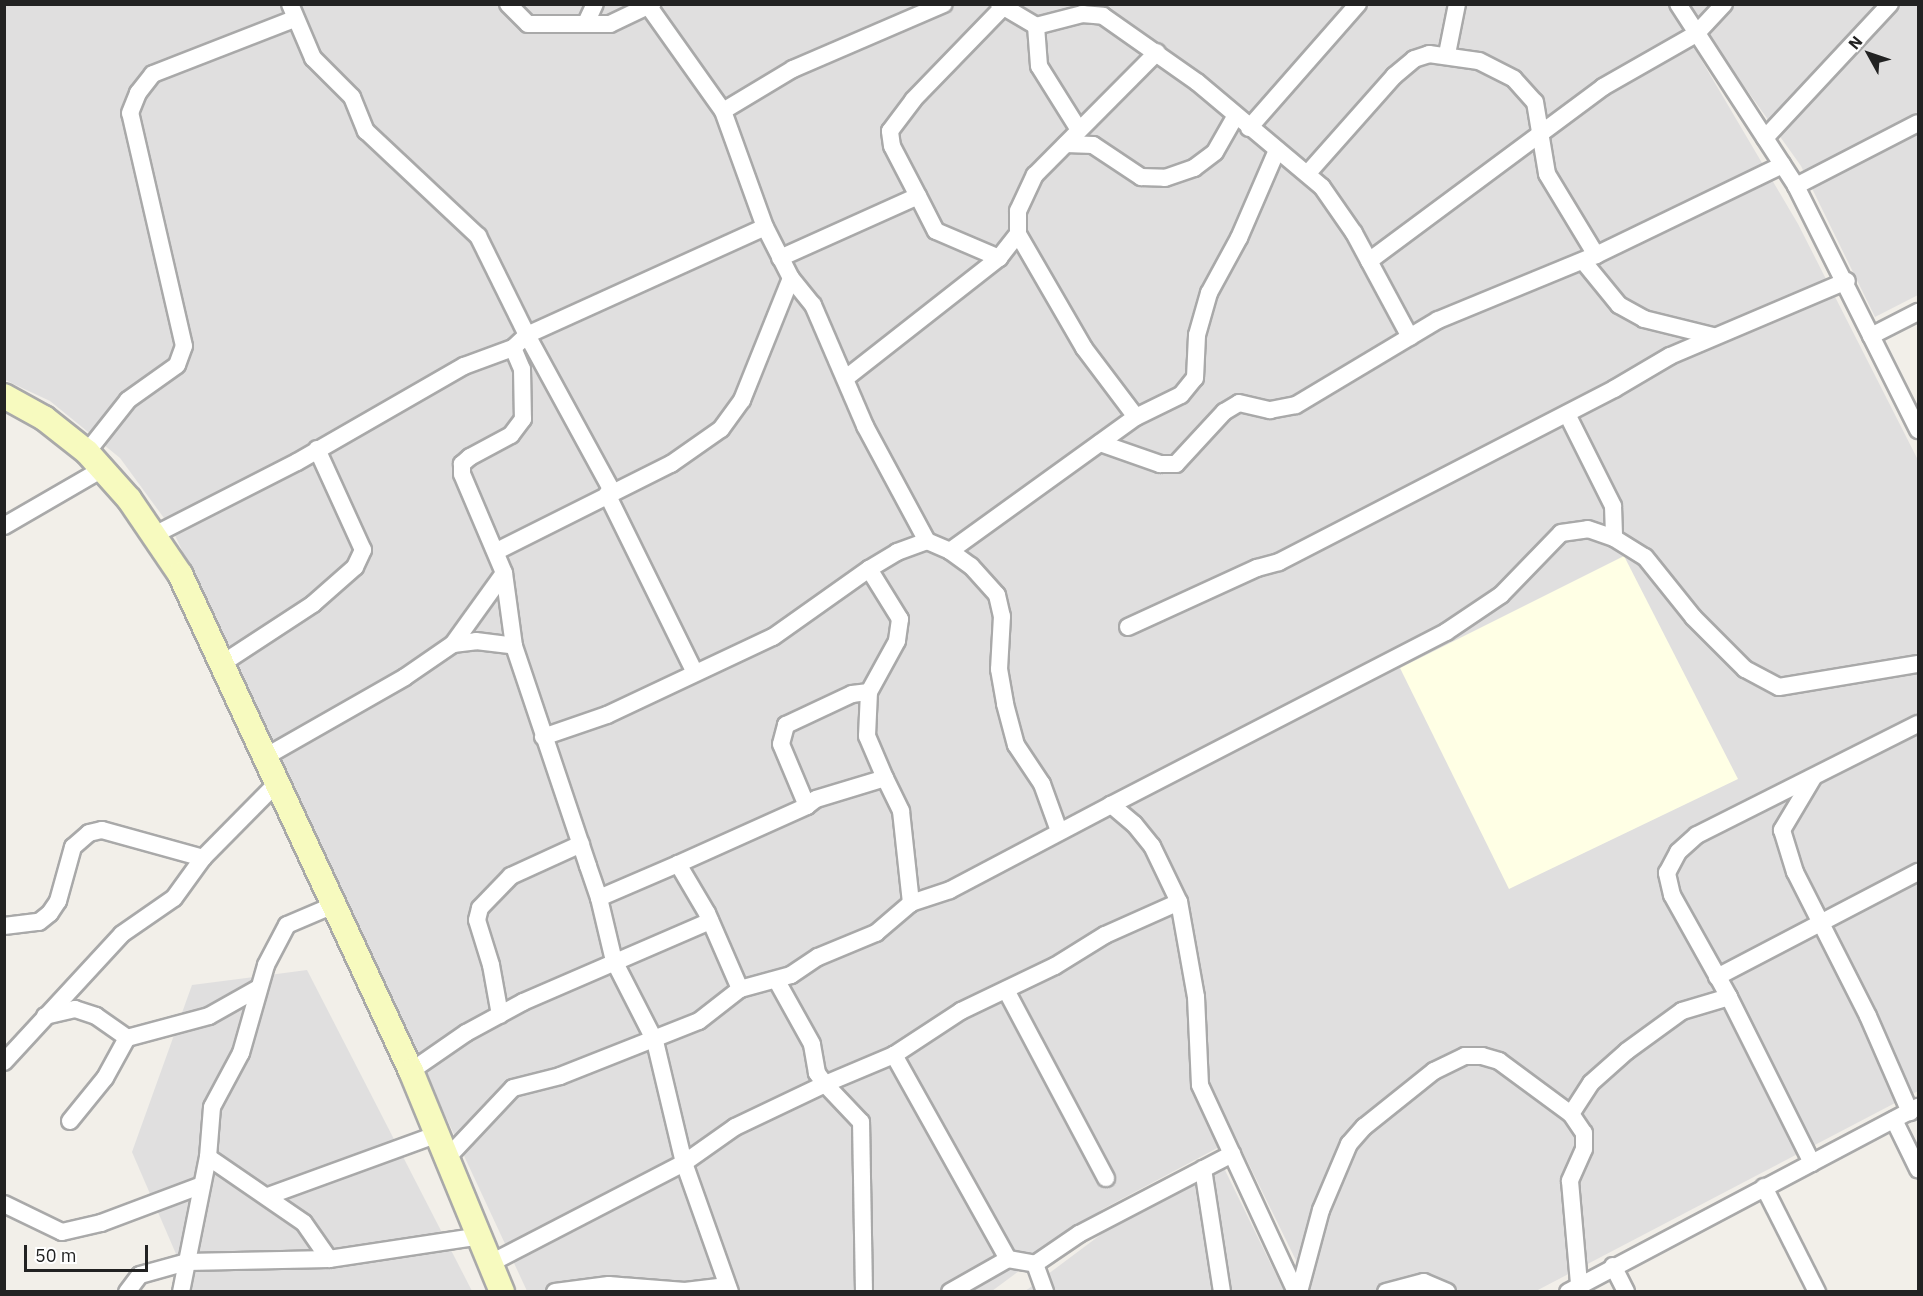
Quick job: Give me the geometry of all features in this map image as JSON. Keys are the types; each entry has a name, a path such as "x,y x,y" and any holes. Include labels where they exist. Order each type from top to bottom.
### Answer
{"main road":[{"path":"5,395 44,418 95,460 156,534 180,574 411,1071 481,1236 502,1292"}],"street":[{"path":"508,4 528,24 586,22 610,24 649,5 723,111 765,227 791,278 813,305 865,426 927,541 950,551 982,575 997,595 1003,628 999,669 1005,704 1016,745 1042,784 1059,831"},
{"path":"586,22 595,4"},
{"path":"723,111 793,69 944,4"},
{"path":"1249,128 1358,4"},
{"path":"1447,54 1457,4"},
{"path":"1677,4 1796,186 1847,281 1871,336 1918,430"},
{"path":"1369,261 1603,87 1696,34 1724,4"},
{"path":"1765,138 1890,4"},
{"path":"999,258 936,231 892,146 890,131 913,100 1001,6 1036,26 1074,15 1103,16 1197,82 1235,117 1308,173 1338,207 1410,337"},
{"path":"4,526 95,460 128,400 177,365 184,346 130,113 138,93 153,74 292,12 313,58 352,97 366,131 478,236 609,493 693,671"},
{"path":"1036,26 1039,66 1079,130"},
{"path":"1136,417 1084,348 1018,234 1018,211 1035,175 1157,52"},
{"path":"1308,173 1394,76 1414,59 1429,54 1447,54 1479,61 1514,79 1535,102 1547,174 1589,258 1619,305 1644,319 1713,336"},
{"path":"1066,144 1093,145 1141,177 1165,178 1194,168 1215,152 1235,117"},
{"path":"1796,186 1918,123"},
{"path":"950,551 1136,417 1181,395 1195,378 1197,335 1209,293 1239,238 1277,150"},
{"path":"1100,443 1160,464 1176,464 1224,412 1239,404 1270,410 1296,405 1438,320 1589,258 1782,165"},
{"path":"780,258 918,196"},
{"path":"156,534 317,450 464,366 513,348 527,335 765,227"},
{"path":"846,378 999,258 1018,234"},
{"path":"496,551 671,464 722,429 742,400 791,278"},
{"path":"1128,627 1257,568 1279,562 1713,336 1847,281"},
{"path":"1871,336 1918,312"},
{"path":"513,348 522,369 523,419 511,435 462,464 462,474 504,573 514,646 599,898 614,961 655,1041 684,1163 728,1289 685,1291 609,1285 555,1292"},
{"path":"1567,414 1612,506 1614,538"},
{"path":"223,663 314,604 355,567 363,550 317,450"},
{"path":"447,1158 513,1088 552,1079 655,1041 699,1021 740,989 777,981 818,957 876,933 911,903 950,890 1059,831 1446,632 1501,595 1561,533 1588,529 1614,538 1645,557 1693,617 1745,669 1779,687 1918,664"},
{"path":"543,737 607,715 693,671 793,625 869,569 897,552 927,541"},
{"path":"869,569 900,620 897,641 869,692 867,736 901,811 911,903"},
{"path":"265,757 405,677 453,644 504,573"},
{"path":"453,644 476,641 514,646"},
{"path":"807,806 781,744 786,725 842,698 869,692"},
{"path":"1812,1163 1729,997 1672,895 1667,873 1678,852 1697,835 1918,724"},
{"path":"1297,1292 1321,1210 1349,1144 1364,1127 1434,1071 1466,1056 1499,1061 1571,1114 1585,1142 1570,1181 1574,1287 1914,1110 1795,872 1782,830 1815,775"},
{"path":"599,898 807,806 816,799 885,778"},
{"path":"4,1062 122,934 174,898 202,858 277,783"},
{"path":"1111,805 1134,824 1152,846 1179,902 1196,997 1200,1085 1297,1292"},
{"path":"4,926 39,922 50,913 58,901 73,847 89,833 102,830 202,858"},
{"path":"500,1015 491,965 477,920 480,909 510,876 581,844"},
{"path":"678,864 710,921 740,989"},
{"path":"1717,977 1918,872"},
{"path":"491,1263 684,1163 735,1127 825,1084 894,1055 960,1011 1055,966 1105,935 1179,902"},
{"path":"181,1292 208,1157 212,1107 241,1053 257,989 287,925 334,905"},
{"path":"411,1071 466,1033 500,1015 614,961 710,921"},
{"path":"777,981 812,1044 817,1073 861,1122 864,1292"},
{"path":"70,1121 105,1078 127,1038 209,1016 257,989"},
{"path":"1006,990 1106,1178"},
{"path":"1571,1114 1591,1083 1628,1051 1682,1011 1729,997"},
{"path":"45,1017 75,1009 96,1016 127,1038"},
{"path":"894,1055 1008,1259"},
{"path":"1894,1120 1918,1169"},
{"path":"268,1196 438,1134"},
{"path":"950,1292 1008,1259 1035,1264 1079,1234 1232,1154"},
{"path":"208,1157 268,1196 304,1223 329,1259"},
{"path":"1203,1169 1222,1292"},
{"path":"4,1204 62,1232 101,1223 202,1185"},
{"path":"1764,1188 1817,1292"},
{"path":"127,1292 146,1272 187,1262 329,1259 481,1236"},
{"path":"1035,1264 1045,1292"},
{"path":"1613,1266 1626,1292"},
{"path":"1386,1292 1424,1282 1447,1292"}],"shaded area":[{"path":"4,5 1669,5 1798,224 1918,460 1918,1091 1536,1291 1311,1291 1236,1138 1103,1209 992,1291 527,1291 172,529 120,458 50,401 5,380"},
{"path":"1686,5 1918,5 1918,295 1875,317 1801,166"},
{"path":"1624,556 1738,779 1509,889 1400,668"},
{"path":"307,970 472,1291 192,1291 132,1152 192,985"},
{"path":"1223,1166 1284,1291 1024,1292 1119,1221"}]}
